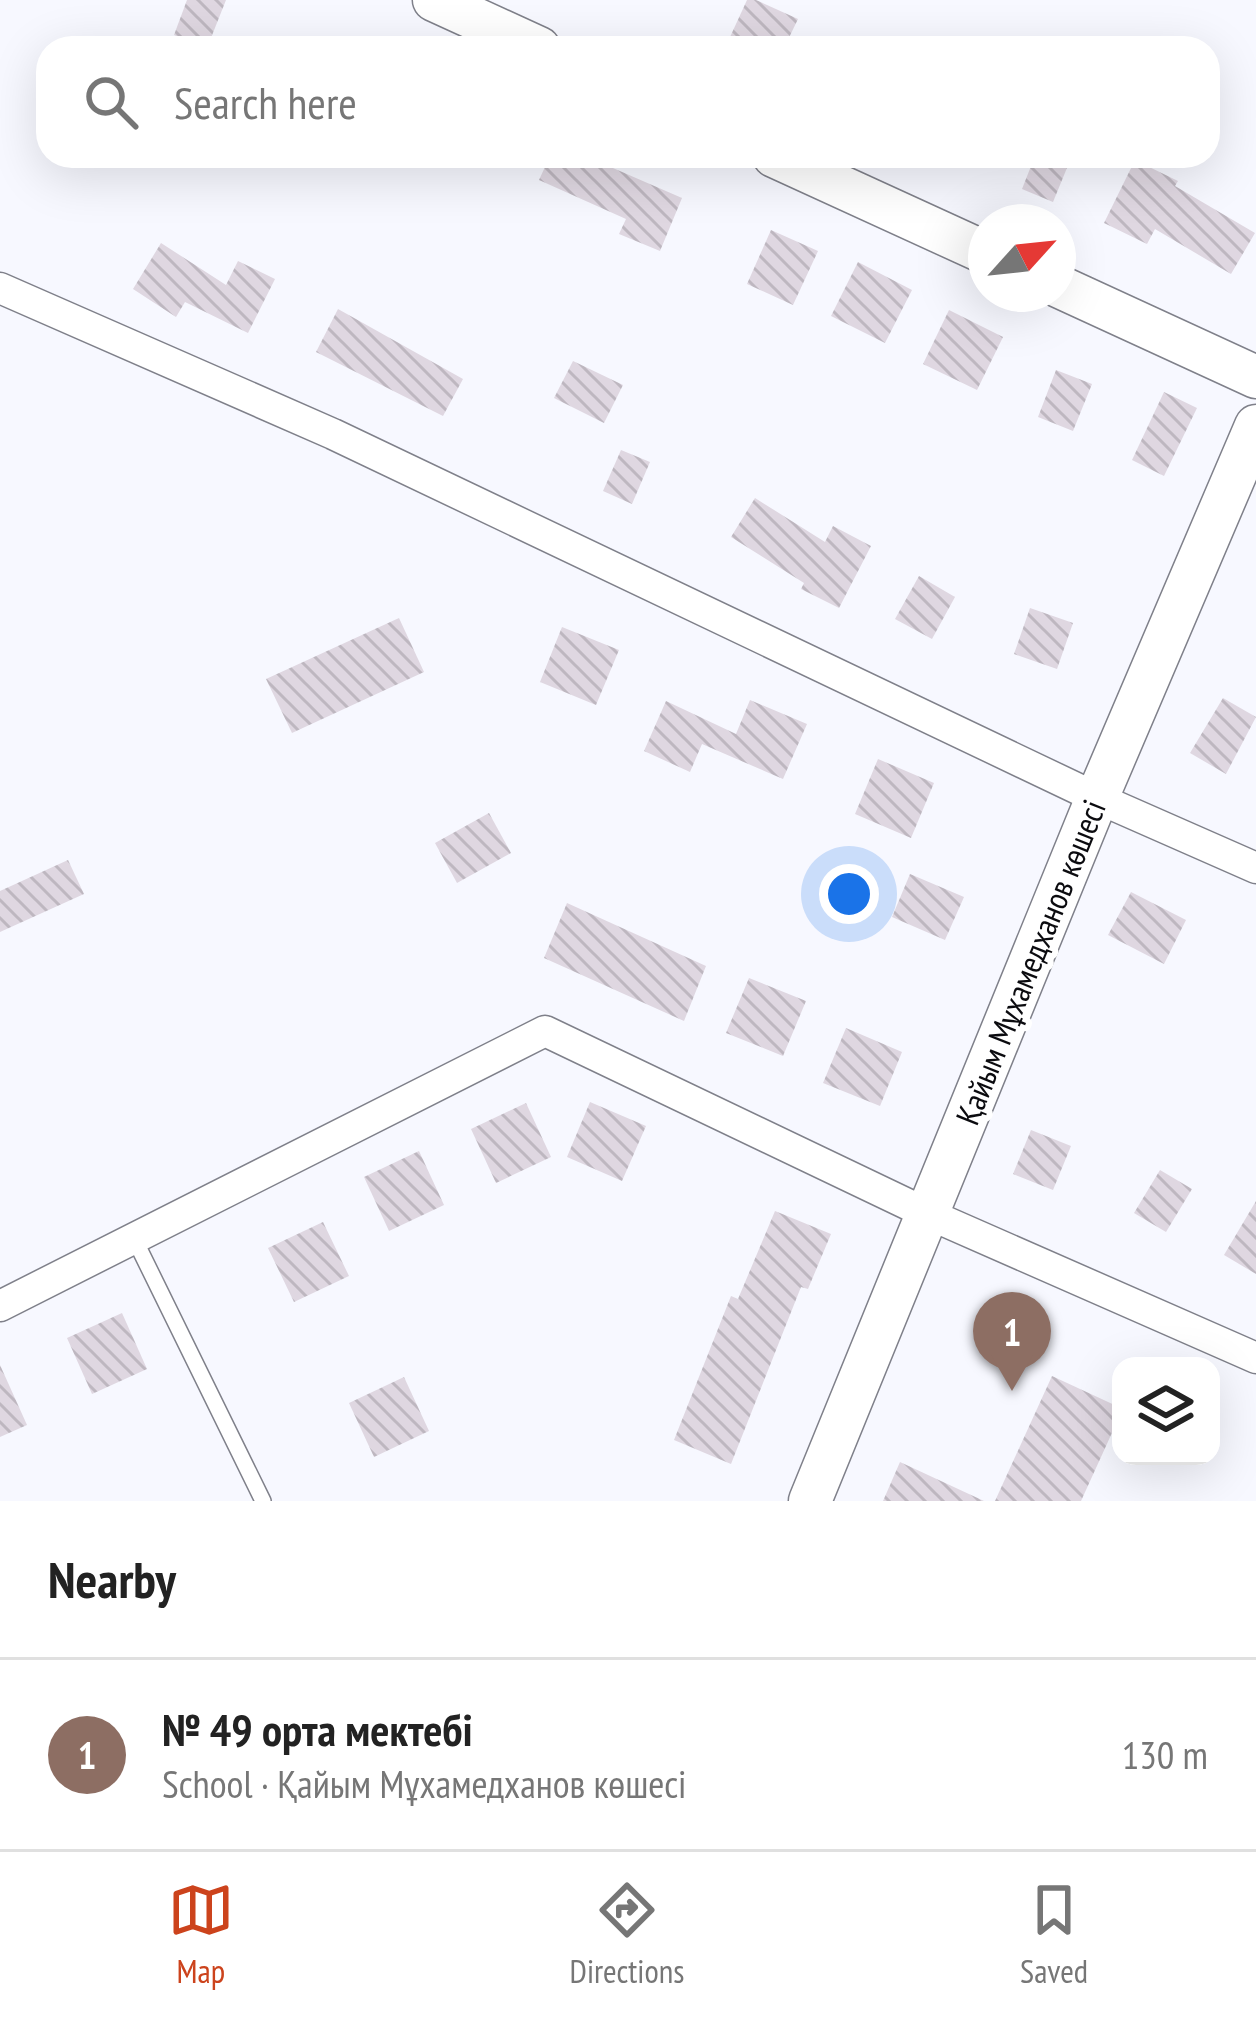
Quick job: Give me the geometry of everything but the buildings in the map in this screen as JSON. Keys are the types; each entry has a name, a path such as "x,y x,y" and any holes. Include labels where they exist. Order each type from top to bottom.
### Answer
{"street":[{"path":"434,0 513,36"},
{"path":"800,168 968,246"},
{"path":"0,288 333,434 1097,798 1256,868"},
{"path":"1076,294 1256,377"},
{"name":"Қайым Мұхамедханов көшесі","path":"810,1501 1097,798 1256,426"},
{"path":"0,1306 545,1031 926,1214 1256,1358"}],"lane":[{"path":"134,1238 263,1501"}],"place":[{"name":"№ 49 орта мектебі","path":"1012,1391"}]}
